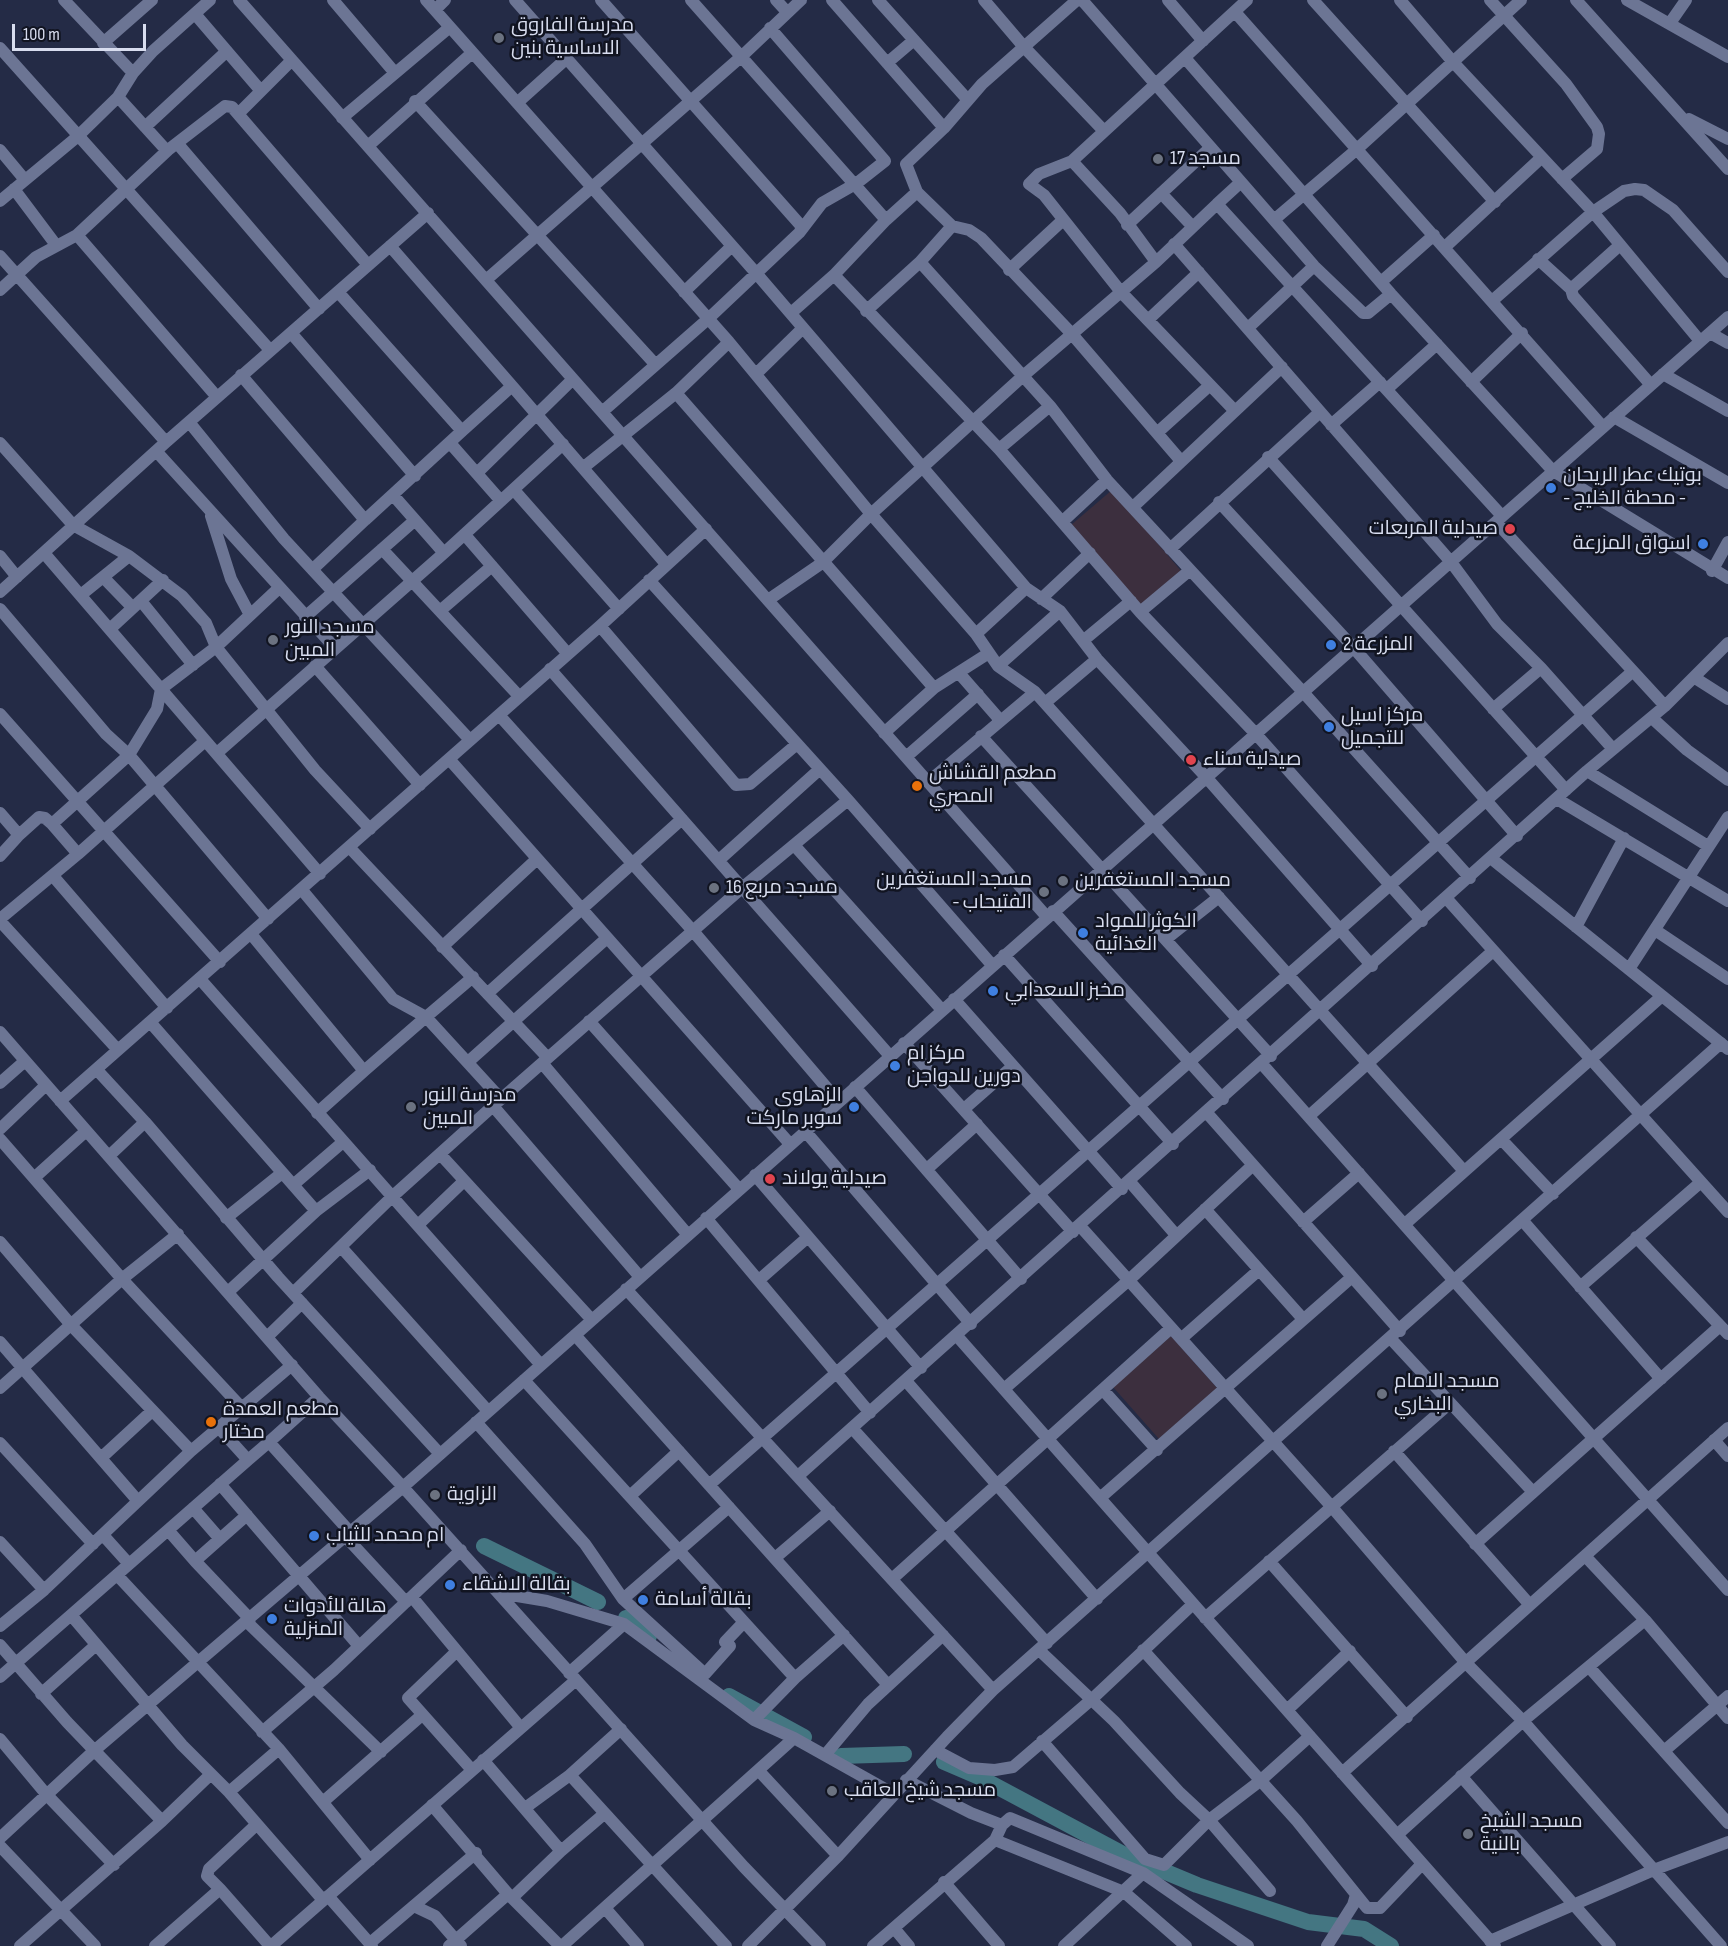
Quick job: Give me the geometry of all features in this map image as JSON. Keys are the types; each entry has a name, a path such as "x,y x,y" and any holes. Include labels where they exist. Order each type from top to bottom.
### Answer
{"street":[{"path":"64,0 133,73"},
{"path":"103,43 152,0"},
{"path":"0,201 77,137 118,97 133,73 210,0"},
{"path":"239,0 884,733 1223,1099"},
{"path":"333,0 395,74"},
{"path":"426,0 729,342 871,514 976,634 998,666 1035,692 1464,1171"},
{"path":"435,10 445,0"},
{"path":"515,0 791,313 1026,588 1060,611 1097,659 1206,777 1372,966"},
{"path":"602,0 803,228"},
{"path":"690,0 742,56 853,186 886,220"},
{"path":"776,0 787,12"},
{"path":"486,280 742,56 801,0"},
{"path":"832,0 944,128"},
{"path":"878,0 967,99"},
{"path":"984,0 1024,47 1104,131"},
{"path":"906,164 944,128 967,99 1077,0"},
{"path":"1082,0 1314,266 1365,314 1391,294"},
{"path":"1168,0 1203,40"},
{"path":"1234,410 1121,292 1044,195 1029,184 1039,174 1072,161 1247,0"},
{"path":"1313,0 1495,202"},
{"path":"1400,0 1453,62 1593,212 1700,341"},
{"path":"1490,0 1566,84 1591,117 1599,134 1597,148 1592,155 1562,179"},
{"path":"1275,219 1356,150 1521,0"},
{"path":"1576,0 1728,169"},
{"path":"1627,0 1728,57"},
{"path":"1670,23 1686,0"},
{"path":"1235,12 1603,427"},
{"path":"195,14 261,91"},
{"path":"342,118 450,27"},
{"path":"770,28 885,161 906,164"},
{"path":"887,63 914,40"},
{"path":"0,48 77,137 270,350"},
{"path":"144,127 227,51"},
{"path":"368,146 415,101 472,52"},
{"path":"1185,58 1391,294 1553,471 1723,576 1728,542"},
{"path":"517,103 566,59"},
{"path":"238,114 292,60"},
{"path":"118,97 144,127 172,147 319,309"},
{"path":"415,101 655,364"},
{"path":"0,290 36,257 77,235 124,189 172,147 225,106 231,106 368,265"},
{"path":"1682,116 1728,139"},
{"path":"1127,225 1210,148"},
{"path":"0,150 25,180"},
{"path":"1445,248 1541,158"},
{"path":"602,412 708,319 803,228 822,203 853,186 885,161"},
{"path":"1072,161 1120,213 1156,262"},
{"path":"906,164 917,192 952,226 975,233 1071,333 1181,461"},
{"path":"768,600 822,562 871,514 1023,376 1156,262 1241,182"},
{"path":"14,189 56,245"},
{"path":"1492,301 1593,212 1624,191 1644,190 1682,218 1728,272"},
{"path":"791,313 834,275 886,220 917,192"},
{"path":"1161,193 1192,226"},
{"path":"1217,204 1384,386 1632,672 1665,706"},
{"path":"0,592 241,375 339,293 428,213"},
{"path":"1009,270 1062,220"},
{"path":"866,311 920,262 952,226"},
{"path":"77,235 217,397"},
{"path":"1381,282 1434,235"},
{"path":"1174,244 1451,562 1497,624 1541,668 1612,749"},
{"path":"1570,289 1620,245"},
{"path":"390,246 666,564"},
{"path":"684,292 732,246"},
{"path":"0,256 166,442"},
{"path":"1538,259 1570,289 1573,296 1651,385"},
{"path":"920,262 1050,406 1107,480 1303,692 1470,878"},
{"path":"1248,328 1314,266"},
{"path":"1149,319 1199,272"},
{"path":"834,275 866,311 974,421 1140,612 1256,734 1422,921"},
{"path":"339,293 462,432"},
{"path":"0,1838 95,1750 440,1454 1728,317"},
{"path":"756,374 803,328"},
{"path":"292,333 415,476"},
{"path":"1471,382 1522,333"},
{"path":"1710,333 1728,343"},
{"path":"584,467 676,393 729,342"},
{"path":"1331,425 1437,344"},
{"path":"1133,507 1282,367"},
{"path":"1663,374 1728,411"},
{"path":"241,375 365,520"},
{"path":"477,473 573,379"},
{"path":"313,570 512,386"},
{"path":"1158,432 1209,386"},
{"path":"676,393 934,688"},
{"path":"999,449 1050,406"},
{"path":"1170,549 1268,457 1320,412"},
{"path":"1614,417 1728,483"},
{"path":"189,422 284,539 470,740"},
{"path":"0,443 73,525 129,556 182,596 206,623 216,646 268,708 315,770 370,829"},
{"path":"450,443 501,501"},
{"path":"217,753 465,535 562,444"},
{"path":"156,451 335,648"},
{"path":"1268,457 1402,604 1535,758 1561,795 1624,838 1728,901"},
{"path":"1062,522 1107,480"},
{"path":"514,490 619,609"},
{"path":"393,495 444,553"},
{"path":"1219,502 1353,647 1517,836"},
{"path":"209,510 231,579 250,615"},
{"path":"305,617 414,521"},
{"path":"60,1101 302,890 519,695 600,627 666,564 706,530"},
{"path":"465,535 568,654"},
{"path":"382,549 519,695"},
{"path":"44,553 82,594 205,741 320,873"},
{"path":"1041,599 1090,553"},
{"path":"0,556 17,577"},
{"path":"82,594 129,556"},
{"path":"441,610 492,566"},
{"path":"1140,612 1189,571"},
{"path":"103,577 137,604 193,665"},
{"path":"111,628 163,580"},
{"path":"649,580 848,800 992,965"},
{"path":"52,824 129,755 157,710 161,689 216,646 279,588"},
{"path":"976,634 1026,588"},
{"path":"1084,640 1131,601"},
{"path":"0,609 106,734 155,784 267,919"},
{"path":"998,666 1060,611"},
{"path":"600,627 736,785 750,784 797,744"},
{"path":"798,1476 1492,859 1587,771 1652,718 1728,644"},
{"path":"884,733 934,688 989,653"},
{"path":"1045,704 1097,659"},
{"path":"315,666 420,785"},
{"path":"1493,709 1541,668"},
{"path":"550,669 890,1056"},
{"path":"709,1485 1486,800 1584,717 1632,672"},
{"path":"959,673 1000,720"},
{"path":"1695,678 1728,699"},
{"path":"928,782 1035,692"},
{"path":"906,757 978,694"},
{"path":"0,714 220,962"},
{"path":"499,715 693,931 838,1101"},
{"path":"1652,718 1686,750 1728,780"},
{"path":"981,736 1103,868 1238,1020 1309,1116 1728,1590"},
{"path":"118,1050 0,920 205,741"},
{"path":"449,759 790,1144"},
{"path":"719,860 820,769"},
{"path":"1587,771 1708,846"},
{"path":"293,1293 393,1196 589,1021 743,887 848,800"},
{"path":"0,813 19,835"},
{"path":"0,855 39,817 45,818 52,824 78,854"},
{"path":"1629,969 1728,817"},
{"path":"489,993 682,819"},
{"path":"1576,927 1624,838"},
{"path":"794,845 942,1010"},
{"path":"349,847 514,1019 545,1061 688,1235"},
{"path":"442,946 537,859"},
{"path":"748,1946 838,1856 906,1780 993,1690 1641,1115 1725,1046 1492,859"},
{"path":"53,876 167,1008"},
{"path":"302,890 393,999 426,1017 468,1062 497,1103 640,1277"},
{"path":"1166,939 1219,897"},
{"path":"1447,899 1728,1212"},
{"path":"1655,930 1728,979"},
{"path":"251,934 364,1071"},
{"path":"468,1062 607,938"},
{"path":"1309,1116 1493,951"},
{"path":"1004,955 1173,1144"},
{"path":"317,1113 473,977"},
{"path":"200,979 541,1365"},
{"path":"1405,1224 1662,996"},
{"path":"954,999 1089,1151 1176,1235"},
{"path":"589,1021 739,1189"},
{"path":"150,1022 315,1210"},
{"path":"0,1032 319,1397 500,1593 572,1677 703,1821 820,1946"},
{"path":"904,1043 1040,1195 1129,1280 1182,1338 1467,1664 1523,1721 1656,1869 1721,1946"},
{"path":"0,1083 25,1061"},
{"path":"964,1110 1013,1066"},
{"path":"97,1070 145,1122 264,1261 440,1454"},
{"path":"0,1129 46,1084"},
{"path":"855,1087 1021,1279"},
{"path":"1207,1113 1352,1277 1449,1404 1533,1492"},
{"path":"109,1156 145,1122"},
{"path":"927,1170 977,1124"},
{"path":"34,1178 86,1131"},
{"path":"805,1131 971,1324"},
{"path":"0,1139 122,1279 243,1409"},
{"path":"1501,1139 1553,1194"},
{"path":"293,1185 343,1142"},
{"path":"440,1154 592,1320"},
{"path":"1004,1389 1129,1280 1253,1165"},
{"path":"228,1292 264,1261 315,1210 370,1170"},
{"path":"226,1218 282,1173"},
{"path":"1303,1222 1359,1173"},
{"path":"755,1175 921,1368"},
{"path":"418,1225 464,1181"},
{"path":"1580,1287 1701,1182"},
{"path":"1205,1209 1303,1319"},
{"path":"706,1218 870,1413"},
{"path":"1523,1221 1661,1379"},
{"path":"0,1388 122,1279 178,1234"},
{"path":"759,1280 808,1237"},
{"path":"1474,1544 1594,1436 1661,1379 1724,1330 1636,1237"},
{"path":"0,1242 72,1326 191,1451"},
{"path":"341,1247 488,1411"},
{"path":"1182,1338 1259,1270"},
{"path":"1100,1498 1352,1277"},
{"path":"626,1289 993,1690"},
{"path":"267,1337 302,1303"},
{"path":"892,1579 1171,1328"},
{"path":"575,1335 888,1684"},
{"path":"957,1336 1492,1943 1656,1869 1728,1842"},
{"path":"0,1342 138,1501"},
{"path":"0,1626 44,1590 191,1451 220,1429 292,1365"},
{"path":"524,1380 795,1678"},
{"path":"906,1381 1097,1599"},
{"path":"1103,1390 1156,1450"},
{"path":"0,1677 319,1397"},
{"path":"1205,1618 1449,1404"},
{"path":"101,1458 152,1411"},
{"path":"476,1422 585,1544 623,1599 705,1674 730,1646 725,1641 744,1622"},
{"path":"852,1428 946,1529 1043,1647 1180,1793 1209,1820 1270,1891"},
{"path":"1342,1773 1467,1664 1728,1428"},
{"path":"220,1429 248,1460"},
{"path":"1714,1440 1728,1456"},
{"path":"269,1442 348,1534 456,1652 520,1728"},
{"path":"0,1443 93,1545"},
{"path":"630,1496 679,1451"},
{"path":"1394,1452 1530,1605"},
{"path":"220,1484 359,1646"},
{"path":"623,1599 729,1507"},
{"path":"192,1508 220,1539"},
{"path":"775,1558 830,1511"},
{"path":"195,1561 248,1515"},
{"path":"168,1530 248,1620 381,1752"},
{"path":"103,1535 129,1564"},
{"path":"0,1542 44,1590"},
{"path":"262,1732 359,1646 461,1550"},
{"path":"1586,1557 1645,1620 1728,1718"},
{"path":"1269,1561 1407,1717"},
{"path":"117,1575 279,1749 324,1801 370,1860"},
{"path":"500,1593 547,1601 624,1624 754,1720 794,1738 894,1794"},
{"path":"935,1750 969,1768 995,1770 1013,1767 1091,1700 1193,1604"},
{"path":"71,1615 147,1706 210,1775 229,1792 256,1825 371,1944 476,1853"},
{"path":"1397,1835 1523,1721 1645,1620"},
{"path":"256,1825 209,1869 207,1876 270,1946 520,1728 624,1624"},
{"path":"754,1720 795,1678 844,1635"},
{"path":"825,1755 868,1704 943,1635"},
{"path":"0,1645 14,1665 162,1821"},
{"path":"41,1694 96,1645"},
{"path":"1143,1650 1260,1780 1354,1889 1367,1908 1380,1908 1422,1864"},
{"path":"1287,1710 1350,1651"},
{"path":"456,1652 408,1698 472,1770"},
{"path":"1589,1667 1728,1823"},
{"path":"1664,1751 1728,1696"},
{"path":"324,1801 422,1715"},
{"path":"525,1808 570,1775 621,1729"},
{"path":"1042,1742 1145,1859 1164,1864 1171,1860 1209,1820 1260,1780 1310,1736"},
{"path":"0,1738 46,1794 114,1865"},
{"path":"432,1804 476,1853 510,1896 561,1946 794,1738"},
{"path":"229,1792 279,1749"},
{"path":"483,1760 561,1851"},
{"path":"759,1771 838,1856"},
{"path":"20,1946 114,1865 210,1775"},
{"path":"570,1775 726,1946"},
{"path":"1461,1776 1611,1946"},
{"path":"906,1780 1002,1825"},
{"path":"414,1906 435,1916 455,1944 604,1814"},
{"path":"873,1946 995,1840 1002,1825 1010,1818 1033,1825 1143,1873 1248,1946"},
{"path":"995,1840 1124,1892 1186,1946"},
{"path":"0,1846 95,1946"},
{"path":"1064,1946 1143,1873"},
{"path":"944,1882 999,1946"},
{"path":"155,1946 220,1889"},
{"path":"1327,1946 1353,1905 1356,1895"},
{"path":"605,1908 638,1946"},
{"path":"894,1928 909,1946"},
{"path":"282,1936 291,1946"}],"shaded area":[{"path":"1112,490 1182,572 1141,607 1071,525"},
{"path":"1171,1336 1217,1388 1159,1439 1113,1387"}],"waterway":[{"path":"484,1546 598,1602"},
{"path":"626,1618 649,1636"},
{"path":"729,1696 804,1737"},
{"path":"841,1756 904,1754"},
{"path":"944,1762 979,1777 1125,1855 1197,1885 1308,1922 1364,1929 1391,1946"}],"place":[{"name":"مدرسة الفاروق الاساسية بنين","path":"499,38"},
{"name":"مسجد 17","path":"1158,159"},
{"name":"بوتيك عطر الريحان - محطة الخليج -","path":"1551,488"},
{"name":"صيدلية المربعات","path":"1510,529"},
{"name":"اسواق المزرعة","path":"1703,544"},
{"name":"مسجد النور المبين","path":"273,640"},
{"name":"المزرعة 2","path":"1331,645"},
{"name":"مركز اسيل للتجميل","path":"1329,727"},
{"name":"صيدلية سناء","path":"1191,760"},
{"name":"مطعم القشاش المصري","path":"917,786"},
{"name":"مسجد المستغفرين","path":"1063,881"},
{"name":"مسجد مربع 16","path":"714,888"},
{"name":"مسجد المستغفرين - الفتيحاب","path":"1044,892"},
{"name":"الكوثر للمواد الغذائية","path":"1083,933"},
{"name":"مخبز السعدابي","path":"993,991"},
{"name":"مركز ام دورين للدواجن","path":"895,1066"},
{"name":"مدرسة النور المبين","path":"411,1107"},
{"name":"الزهاوي سوبر ماركت","path":"854,1107"},
{"name":"صيدلية يولاند","path":"770,1179"},
{"name":"مسجد الامام البخاري","path":"1382,1394"},
{"name":"مطعم العمدة مختار","path":"211,1422"},
{"name":"الزاوية","path":"435,1495"},
{"name":"ام محمد للثياب","path":"314,1536"},
{"name":"بقالة الاشقاء","path":"450,1585"},
{"name":"بقالة أسامة","path":"643,1600"},
{"name":"هالة للأدوات المنزلية","path":"272,1619"},
{"name":"مسجد شيخ العاقب","path":"832,1791"},
{"name":"مسجد الشيخ بالنية","path":"1468,1834"}]}
